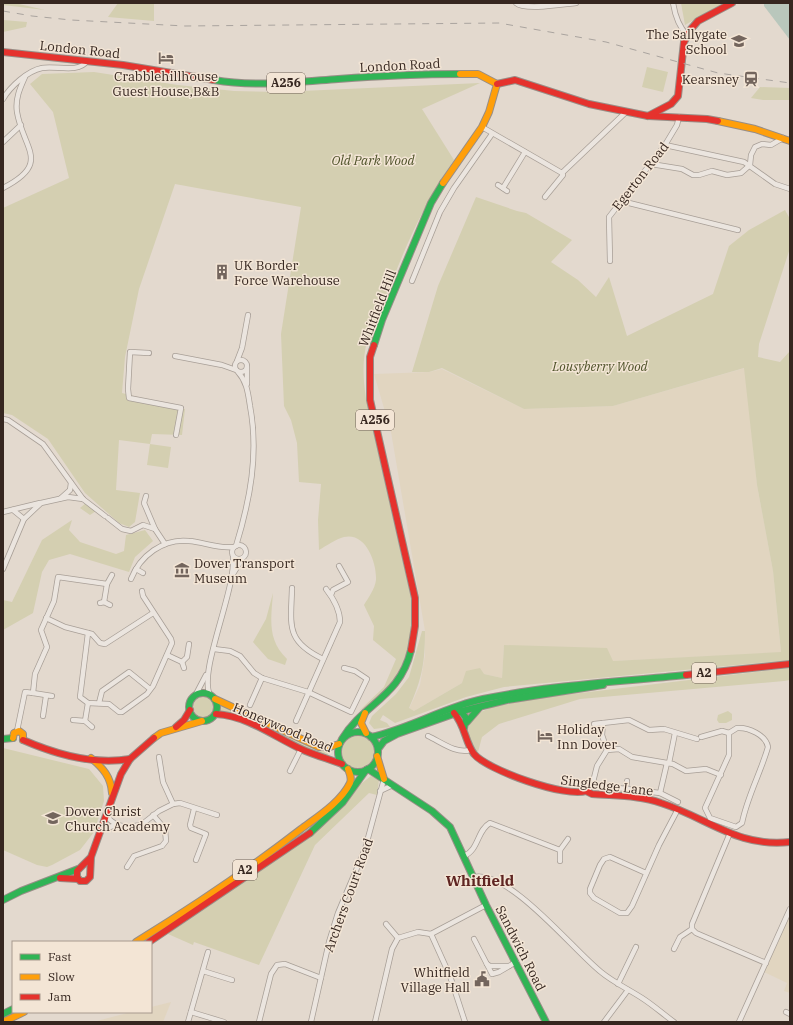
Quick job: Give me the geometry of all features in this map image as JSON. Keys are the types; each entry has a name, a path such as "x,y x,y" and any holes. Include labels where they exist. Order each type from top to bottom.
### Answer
{"main road":[{"path":"648,116 671,104 678,96 687,35 698,22 732,3"},
{"name":"London Road","path":"3,52 130,66 239,84 271,84 412,74 478,74 497,84"},
{"path":"497,84 515,80 589,104 648,116 707,119 737,124 790,141"},
{"name":"Whitfield Hill","path":"341,741 353,723 392,690 405,668 413,644 416,617 415,598 370,400 370,357 382,320 431,203 454,165 482,127 489,112 497,84"},
{"name":"A2","path":"371,737 385,734 489,698 535,689 591,682 617,682 790,664"},
{"name":"A2","path":"377,752 384,741 392,736 451,711 462,711 483,705 538,695 593,688 617,682"},
{"path":"59,878 84,882 90,877 89,870 91,857 121,774 130,759 151,740 174,729 210,719 216,714 217,706 215,700 210,695 202,693 195,696 191,702 190,710 184,720 174,729"},
{"name":"Honeywood Road","path":"215,700 319,747 330,747 341,741"},
{"path":"464,728 467,722 483,705"},
{"path":"190,710 193,716 202,721"},
{"path":"368,710 364,714 361,723 366,733 371,737 377,752 384,779"},
{"path":"451,711 464,728 470,750"},
{"path":"462,711 467,722"},
{"name":"Honeywood Road","path":"216,714 229,715 242,720 301,749 342,764"},
{"path":"12,738 13,734 18,731 22,733 23,740"},
{"path":"366,733 353,732 341,741 338,754 342,764 348,769 357,772 367,769 374,763 377,752"},
{"path":"3,739 12,738 18,742 23,740 43,749 115,762 130,759"},
{"name":"Singledge Lane","path":"470,750 479,759 533,784 557,790 580,793 586,791 592,794 639,798 661,802 730,833 766,845 790,842"},
{"path":"90,758 107,774 112,784 113,796"},
{"path":"348,769 351,775 351,788"},
{"name":"A2","path":"150,941 281,853 326,817 367,769"},
{"name":"Sandwich Road","path":"367,769 445,821 455,834 513,964 546,1022"},
{"name":"A2","path":"138,941 278,848 351,788"},
{"path":"78,880 76,875 80,868 91,857"},
{"path":"3,900 28,887 59,878 80,868 89,870"},
{"path":"3,1014 12,1010"},
{"path":"3,1022 22,1013"}],"street":[{"path":"516,3 531,7 576,3"},
{"path":"673,3 674,13 680,26 687,35"},
{"path":"3,99 14,85 42,68 78,67 84,65 87,61"},
{"path":"3,188 22,176 28,170 31,163 32,155 17,112 17,100 26,77"},
{"path":"545,197 563,175 562,172 626,112"},
{"name":"Egerton Road","path":"610,261 609,217 665,145 677,125 679,117"},
{"path":"3,142 21,125"},
{"path":"482,127 562,172"},
{"name":"Whitfield Hill","path":"412,281 440,212 454,188 492,134"},
{"path":"651,164 682,169 693,175 699,175 712,171 727,175 741,173 750,165 751,155 755,147 762,144 771,144 783,138"},
{"path":"665,145 744,162 775,184 790,189"},
{"path":"503,188 525,152"},
{"path":"621,201 738,230"},
{"path":"247,386 237,371 236,362 242,348 248,315"},
{"path":"233,575 246,554 242,543 242,530 255,456 253,426 247,386 246,363 242,348"},
{"path":"149,353 130,352 129,398 181,408 176,435"},
{"path":"175,356 222,365 244,372 246,363"},
{"path":"222,365 240,360 246,363"},
{"path":"3,419 8,420 44,444 83,499 122,529 131,531 142,525 155,528"},
{"path":"58,499 70,490 71,482"},
{"path":"146,496 144,503 155,528 165,544"},
{"path":"3,512 58,499 83,499"},
{"path":"3,569 24,519 41,503"},
{"path":"13,510 24,519"},
{"path":"210,695 206,688 208,671 233,575 233,556 235,546 242,530"},
{"path":"131,579 136,569 152,551 165,544 189,541 221,548 242,546 245,549"},
{"path":"221,548 236,559 242,559"},
{"path":"331,595 333,590 348,582 339,566"},
{"path":"136,569 143,573"},
{"path":"110,605 102,603 107,584 112,575"},
{"path":"33,693 35,674 46,652 41,630 54,600 58,577 107,584"},
{"path":"292,588 291,621 293,633 305,650 323,659"},
{"path":"296,721 340,622 340,614 331,595 326,589"},
{"path":"88,633 80,698 88,703 109,704 119,712 122,712 147,694 167,655 171,639 153,613 143,596 142,591"},
{"path":"46,618 95,636 101,644 108,643 153,613"},
{"path":"182,662 187,657 189,644"},
{"path":"214,649 230,651 240,656 254,673 262,678 308,692 351,712 367,679 355,671 344,668"},
{"path":"167,655 182,662 184,668"},
{"path":"195,696 208,671"},
{"path":"99,703 102,691 129,672 150,688"},
{"path":"250,705 262,678"},
{"path":"18,731 25,692 52,696"},
{"path":"43,716 46,696"},
{"path":"85,721 88,703"},
{"path":"73,720 85,721 92,727"},
{"path":"594,724 629,720 649,730 664,729 699,738 722,730 729,733"},
{"path":"603,723 602,735 607,750"},
{"path":"737,728 747,729 763,737 768,747 752,796 746,806 742,823 738,827 733,827 712,819 706,812 706,805 729,755 729,733 737,728"},
{"path":"660,794 675,733"},
{"path":"428,736 456,750 463,752 470,750"},
{"path":"290,771 301,749"},
{"path":"607,750 619,749 632,757 668,763 686,771 706,769 721,775"},
{"path":"586,791 592,786 597,766 607,750"},
{"path":"159,757 163,782 171,795 173,804"},
{"name":"Archers Court Road","path":"311,1022 329,942 338,913 365,849 384,779"},
{"path":"626,788 627,781"},
{"path":"380,791 393,785"},
{"path":"618,788 660,794 678,802"},
{"path":"102,829 116,825 136,826 144,823 154,815 173,804 180,803 194,809 217,815"},
{"path":"194,809 190,825 191,828 206,834 196,860"},
{"path":"646,874 610,857 606,858 600,865 590,888 590,894 594,898 620,913 625,914 632,906 678,809"},
{"path":"107,812 110,820 116,825"},
{"path":"127,867 134,856 158,848 166,841 165,829 154,815"},
{"path":"464,856 473,850 486,826 490,823 560,850"},
{"path":"730,833 692,924 692,929 696,933 766,963"},
{"path":"560,861 560,850 568,839"},
{"path":"474,877 480,877 497,882 516,892 551,924 588,962 674,1022"},
{"path":"375,1022 392,948 398,938 418,932 431,934 486,905"},
{"path":"739,1022 790,909"},
{"path":"386,924 398,938"},
{"path":"674,949 680,937 692,929"},
{"path":"431,934 450,976 465,1022"},
{"path":"474,939 492,974 495,974 513,964"},
{"path":"618,984 636,947"},
{"path":"188,1022 208,952"},
{"path":"486,963 490,966 513,964"},
{"path":"259,1022 271,974 276,965 285,964 321,978"},
{"path":"203,971 232,980"},
{"path":"604,1022 628,990"},
{"path":"191,1012 224,1022"}],"shaded area":[{"path":"764,3 790,3 790,40 764,6"},
{"path":"745,368 757,485 773,571 781,653 613,661 504,645 502,678 484,674 462,683 414,711 409,709 420,685 425,655 425,631 391,432 374,374 429,372 442,369 524,409 613,406"},
{"path":"790,909 790,993 784,991 787,983 764,972"},
{"path":"171,1002 163,1022 93,1022 127,1013 152,1013 152,1007"}],"green space":[{"path":"3,3 19,3 45,10 3,5"},
{"path":"118,3 154,3 154,21 108,17"},
{"path":"681,3 723,3 685,25"},
{"path":"3,20 27,22 26,27 3,32"},
{"path":"647,67 668,72 663,92 642,87"},
{"name":"Old Park Wood","path":"94,72 178,85 234,91 279,92 480,83 422,109 454,160 428,202 406,247 387,293 371,340 367,341 365,349 364,384 366,399 411,598 411,616 408,649 396,678 387,690 374,702 359,711 384,687 396,659 373,640 374,626 364,605 373,590 376,580 375,565 369,550 358,539 344,537 319,550 318,520 321,484 299,482 297,443 291,420 284,406 281,334 301,207 175,184 139,289 125,357 122,393 185,409 182,435 152,434 150,444 119,440 116,490 140,493 135,522 129,527 119,523 85,493 48,439 12,415 3,413 3,208 69,178 53,112 30,84 42,74"},
{"path":"760,87 790,88 790,100 763,100 751,98"},
{"name":"Lousyberry Wood","path":"476,197 526,213 572,240 551,262 578,280 596,297 609,277 627,336 713,294 729,246 749,230 785,210 790,219 790,248 759,344 758,357 780,362 790,351 790,660 504,687 466,697 395,723 383,715 380,720 387,723 390,727 374,729 369,723 372,716 396,694 409,677 422,631 425,631 422,671 409,708 414,711 462,683 466,671 480,668 484,674 502,678 504,645 607,648 613,661 781,652 773,571 757,485 744,368 613,406 524,409 442,368 429,372 412,372 438,286"},
{"path":"150,444 171,447 168,468 147,465"},
{"path":"86,503 96,511 90,515 80,508"},
{"path":"72,520 69,530 80,542 116,554 124,551 126,535 145,530 153,541 135,557 129,572 70,554 49,560 42,572 33,613 3,630 3,600 12,602 42,540"},
{"path":"273,593 271,620 273,637 281,652 287,659 285,665 268,659 253,642 266,619"},
{"path":"790,668 790,680 784,681 580,699 499,724 482,737 478,752 472,749 467,729 472,719 478,713 493,707 539,698"},
{"path":"203,697 210,700 213,707 210,714 203,717 196,714 193,707 196,700"},
{"path":"218,704 251,719 250,722 217,712"},
{"path":"728,711 732,714 732,720 726,723 719,723 717,720 718,715"},
{"path":"260,723 314,749 329,750 328,757 307,749 258,725"},
{"path":"355,736 361,736 371,743 374,752 373,758 367,765 361,768 355,768 345,761 342,755 342,749 349,739"},
{"name":"Dover Christ Church Academy","path":"3,748 89,769 103,786 104,801 94,832 80,850 47,867 37,865 3,850"},
{"path":"371,776 379,780 377,795 369,793 315,845 259,965 194,942 193,945 168,934"}],"railway":[{"path":"3,11 71,20 185,26 499,23 606,42 718,73 790,83"}],"traffic: fast":[{"path":"214,80 260,84 384,76 460,74"},
{"path":"374,345 382,320 431,203 443,183"},
{"path":"342,739 351,727 381,699 399,679 406,666 411,650"},
{"path":"371,737 399,729 455,707 508,694 584,684 686,675"},
{"path":"378,749 384,741 397,734 462,711 507,700 603,685"},
{"path":"203,693 213,697 217,707 213,717 203,721 193,717 189,707 193,697 203,693"},
{"path":"467,722 480,707"},
{"path":"460,710 466,718 464,728"},
{"path":"354,732 362,732 369,735 375,741 378,752 375,763 369,769 362,772 354,772 347,769 341,763 338,756 338,748 341,741 347,735 354,732"},
{"path":"3,739 13,738"},
{"path":"368,769 432,811 450,827 486,905 546,1022"},
{"path":"310,833 343,802 366,770"},
{"path":"3,900 21,891 78,869"},
{"path":"3,1014 12,1010"}],"traffic: slow":[{"path":"443,183 482,127 489,112 497,84 478,74 460,74"},
{"path":"718,121 755,129 790,141"},
{"path":"215,699 319,747 330,747 339,744"},
{"path":"365,713 361,723 366,733"},
{"path":"154,738 161,733 202,721"},
{"path":"13,738 14,733 19,731 23,734 23,740"},
{"path":"377,756 384,779"},
{"path":"91,758 106,773 110,782 112,793"},
{"path":"138,941 241,874 328,809 341,797 350,783 351,778 348,769"},
{"path":"3,1022 22,1013"}],"traffic: jam":[{"path":"648,116 671,104 678,96 684,42 691,29 698,21 732,3"},
{"path":"3,52 123,65 214,80"},
{"path":"497,84 515,80 589,104 648,116 707,119 718,121"},
{"path":"374,345 370,357 370,400 415,598 415,626 411,650"},
{"path":"686,675 790,664"},
{"path":"176,727 184,720 190,710"},
{"path":"454,713 458,718 474,754 494,768 510,775 545,787 562,790 576,792 586,791 592,794 636,797 653,800 678,809 724,830 755,841 771,843 790,842"},
{"path":"216,714 239,718 260,727 301,749 342,764"},
{"path":"91,857 77,871 77,877 80,881 86,881 90,877 91,857 121,774 130,759 154,738"},
{"path":"23,740 48,750 75,757 103,761 130,759"},
{"path":"150,941 310,833"},
{"path":"60,878 78,879"}],"place":[{"name":"The Sallygate School","path":"739,41"},
{"name":"Crabblehillhouse Guest House,B&B","path":"166,58"},
{"name":"Kearsney","path":"751,79"},
{"name":"UK Border Force Warehouse","path":"222,272"},
{"name":"Dover Transport Museum","path":"182,570"},
{"name":"Holiday Inn Dover","path":"545,736"},
{"name":"Dover Christ Church Academy","path":"53,818"},
{"name":"Whitfield Village Hall","path":"482,979"}],"district":[{"name":"Whitfield","path":"480,881"}]}
